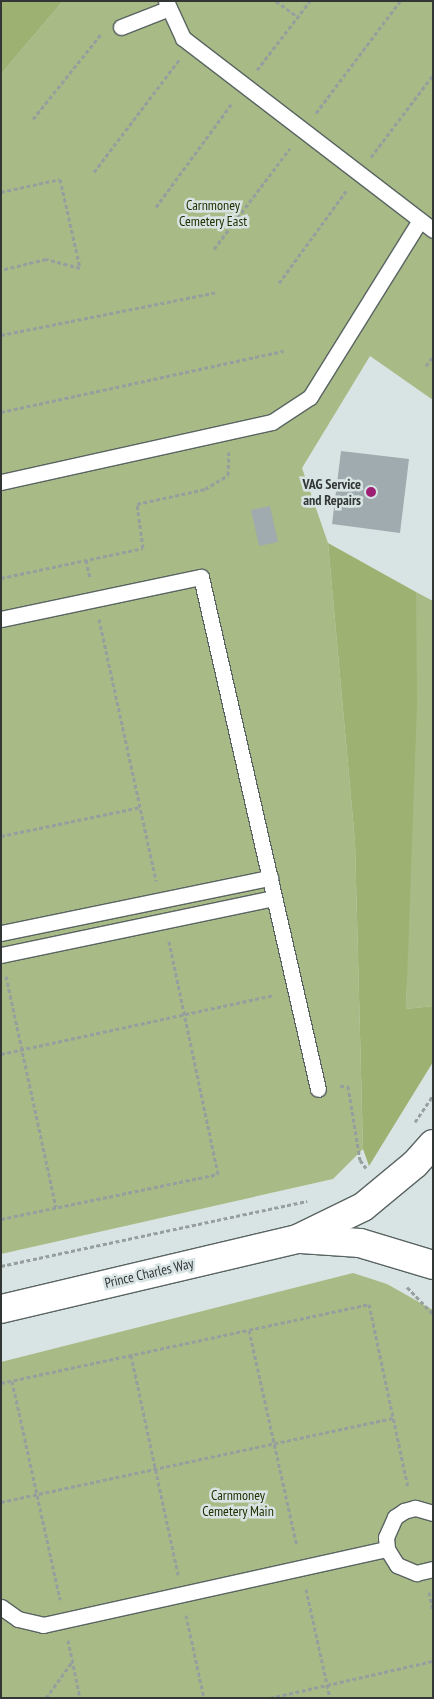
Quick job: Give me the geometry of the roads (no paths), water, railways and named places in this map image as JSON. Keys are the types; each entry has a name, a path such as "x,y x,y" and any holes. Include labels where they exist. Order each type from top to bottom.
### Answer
{"street":[{"name":"Prince Charles Way","path":"1,1309 297,1239 363,1207 415,1164 433,1144"},
{"name":"Prince Charles Way","path":"297,1239 360,1243 433,1265"}],"lane":[{"path":"122,27 166,5 183,38 433,230"},
{"path":"1,482 229,434 272,422 310,397 420,220"},
{"path":"1,619 201,577 318,1089"},
{"path":"1,932 270,878"},
{"path":"1,955 274,898"},
{"path":"433,1512 412,1509 395,1518 389,1527 387,1549 397,1565 406,1570 433,1568"},
{"path":"1,1607 32,1624 64,1620 387,1549"}],"place":[{"name":"VAG Service and Repairs","path":"371,492"}],"park label":[{"name":"Carnmoney Cemetery East","path":"213,214"},
{"name":"Carnmoney Cemetery Main","path":"238,1504"}]}
